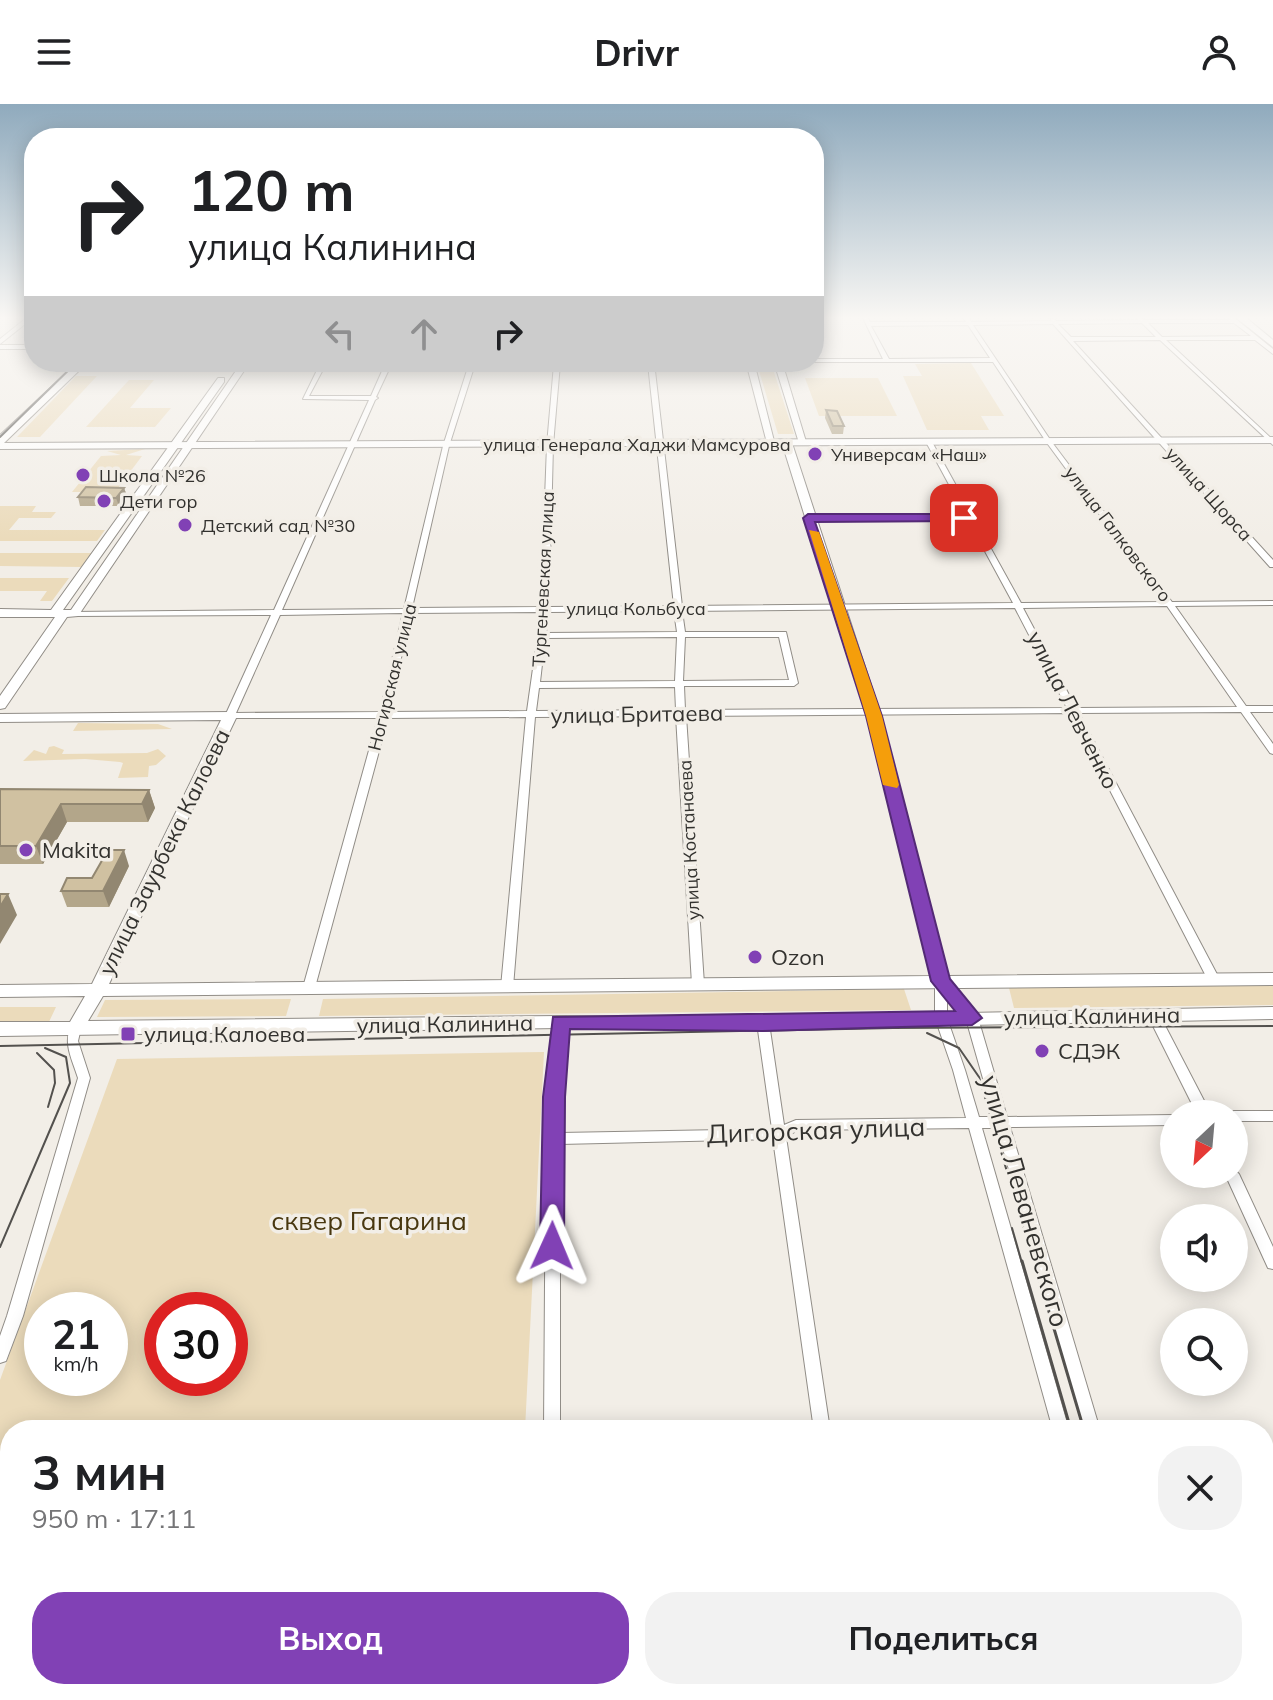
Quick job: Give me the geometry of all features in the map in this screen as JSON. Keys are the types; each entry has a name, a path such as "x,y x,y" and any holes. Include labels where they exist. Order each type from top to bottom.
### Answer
{"main road":[{"path":"0,428 40,390"},
{"path":"0,444 54,390"},
{"name":"улица Генерала Хаджи Мамсурова","path":"0,444 446,446 1272,441"}],"street":[{"path":"0,705 214,390"},
{"path":"64,613 191,446 227,390"},
{"path":"309,390 305,398 375,398"},
{"name":"улица Заурбека Калоева","path":"75,1028 96,993 230,716 274,613 378,390"},
{"name":"Ногирская улица","path":"308,991 384,714 446,446 464,390"},
{"name":"Тургеневская улица","path":"507,987 531,715 545,609 555,390"},
{"name":"улица Костанаева","path":"653,390 681,635 679,684 698,984"},
{"name":"улица Леваневского","path":"761,390 840,606 872,710 941,981 941,1018 975,1124 1058,1420"},
{"path":"787,390 804,443"},
{"name":"улица Галковского","path":"1015,390 1273,751"},
{"name":"улица Щорса","path":"1116,390 1273,565"},
{"path":"1217,390 1272,441"},
{"name":"улица Левченко","path":"929,442 1214,980"},
{"path":"808,518 968,518"},
{"name":"улица Кольбуса","path":"0,613 408,613 545,609 1273,603"},
{"path":"537,685 794,683 783,634 542,636"},
{"name":"улица Бритаева","path":"0,718 1273,709"},
{"name":"улица Калинина","path":"0,991 96,993 1273,979"},
{"name":"улица Леваневского","path":"941,981 972,1018 1089,1420"},
{"name":"улица Калинина","path":"0,1029 560,1022 763,1023 1273,1013"},
{"path":"1153,1014 1197,1100"},
{"path":"552,1420 553,1139 560,1022"},
{"path":"763,1023 821,1420"},
{"path":"0,1356 15,1316 84,1078 72,1041 75,1028"},
{"path":"1248,1116 1273,1116"},
{"name":"Дигорская улица","path":"553,1139 780,1134 796,1125 1001,1125 1160,1120"},
{"path":"1238,1188 1273,1263"}],"green space":[{"path":"62,390 83,390 40,437 17,437"},
{"path":"119,390 145,390 130,408 171,408 155,427 86,427"},
{"path":"765,390 780,390 794,434 778,434"},
{"path":"810,390 884,390 897,416 819,416"},
{"path":"909,390 988,390 1004,416 981,416 989,430 927,430"},
{"path":"145,449 126,455 142,456 115,492 72,492 101,456 121,455 107,451"},
{"path":"0,506 36,506 32,512 56,512 51,518 19,518 9,530 105,530 97,541 0,541"},
{"path":"0,553 92,553 82,567 0,566"},
{"path":"0,578 69,578 52,601 40,601 47,591 0,591"},
{"path":"78,723 158,724 172,729 73,731"},
{"path":"49,747 64,750 62,754 147,753 158,749 166,756 156,765 149,766 148,777 118,778 123,763 120,762 85,759 23,761 34,750 46,754"},
{"path":"1273,985 1273,1005 1014,1008 1009,988"},
{"path":"904,989 911,1010 319,1016 323,999"},
{"path":"291,999 286,1016 97,1017 105,1000"},
{"path":"0,1007 56,1007 48,1024 0,1025"},
{"name":"сквер Гагарина","path":"544,1052 526,1420 0,1420 0,1380 24,1314 24,1396 128,1396 128,1292 32,1292 117,1059"}],"building":[{"path":"826,410 837,411 844,426 833,426"},
{"path":"86,487 124,488 116,498 78,497"},
{"path":"0,789 149,790 142,804 61,804 36,846 0,846"},
{"path":"108,850 124,850 103,891 61,891 67,878 92,878"},
{"path":"0,894 8,894 0,907"}],"tram line":[{"path":"0,437 48,390"},
{"path":"0,1046 893,1028 1273,1026"},
{"path":"927,1033 959,1048 979,1077 1034,1263"},
{"path":"0,1247 70,1083 66,1057 45,1048"},
{"path":"37,1053 54,1070 55,1083 48,1107"},
{"path":"1012,1228 1022,1263"},
{"path":"1022,1261 1068,1420"},
{"path":"1034,1261 1081,1420"}],"slow traffic":[{"path":"813,532 874,716 891,785"}],"place":[{"name":"Универсам «Наш»","path":"815,454"},
{"name":"Школа №26","path":"83,475"},
{"name":"Дети гор","path":"104,501"},
{"name":"Детский сад №30","path":"185,525"},
{"name":"Makita","path":"26,850"},
{"name":"Ozon","path":"755,957"},
{"name":"улица Калоева","path":"128,1034"},
{"name":"СДЭК","path":"1042,1051"}],"route":[{"path":"552,1246 554,1097 559,1066 560,1022 763,1023 972,1018 941,981 938,972 874,716 840,606 808,518 964,518"}]}
